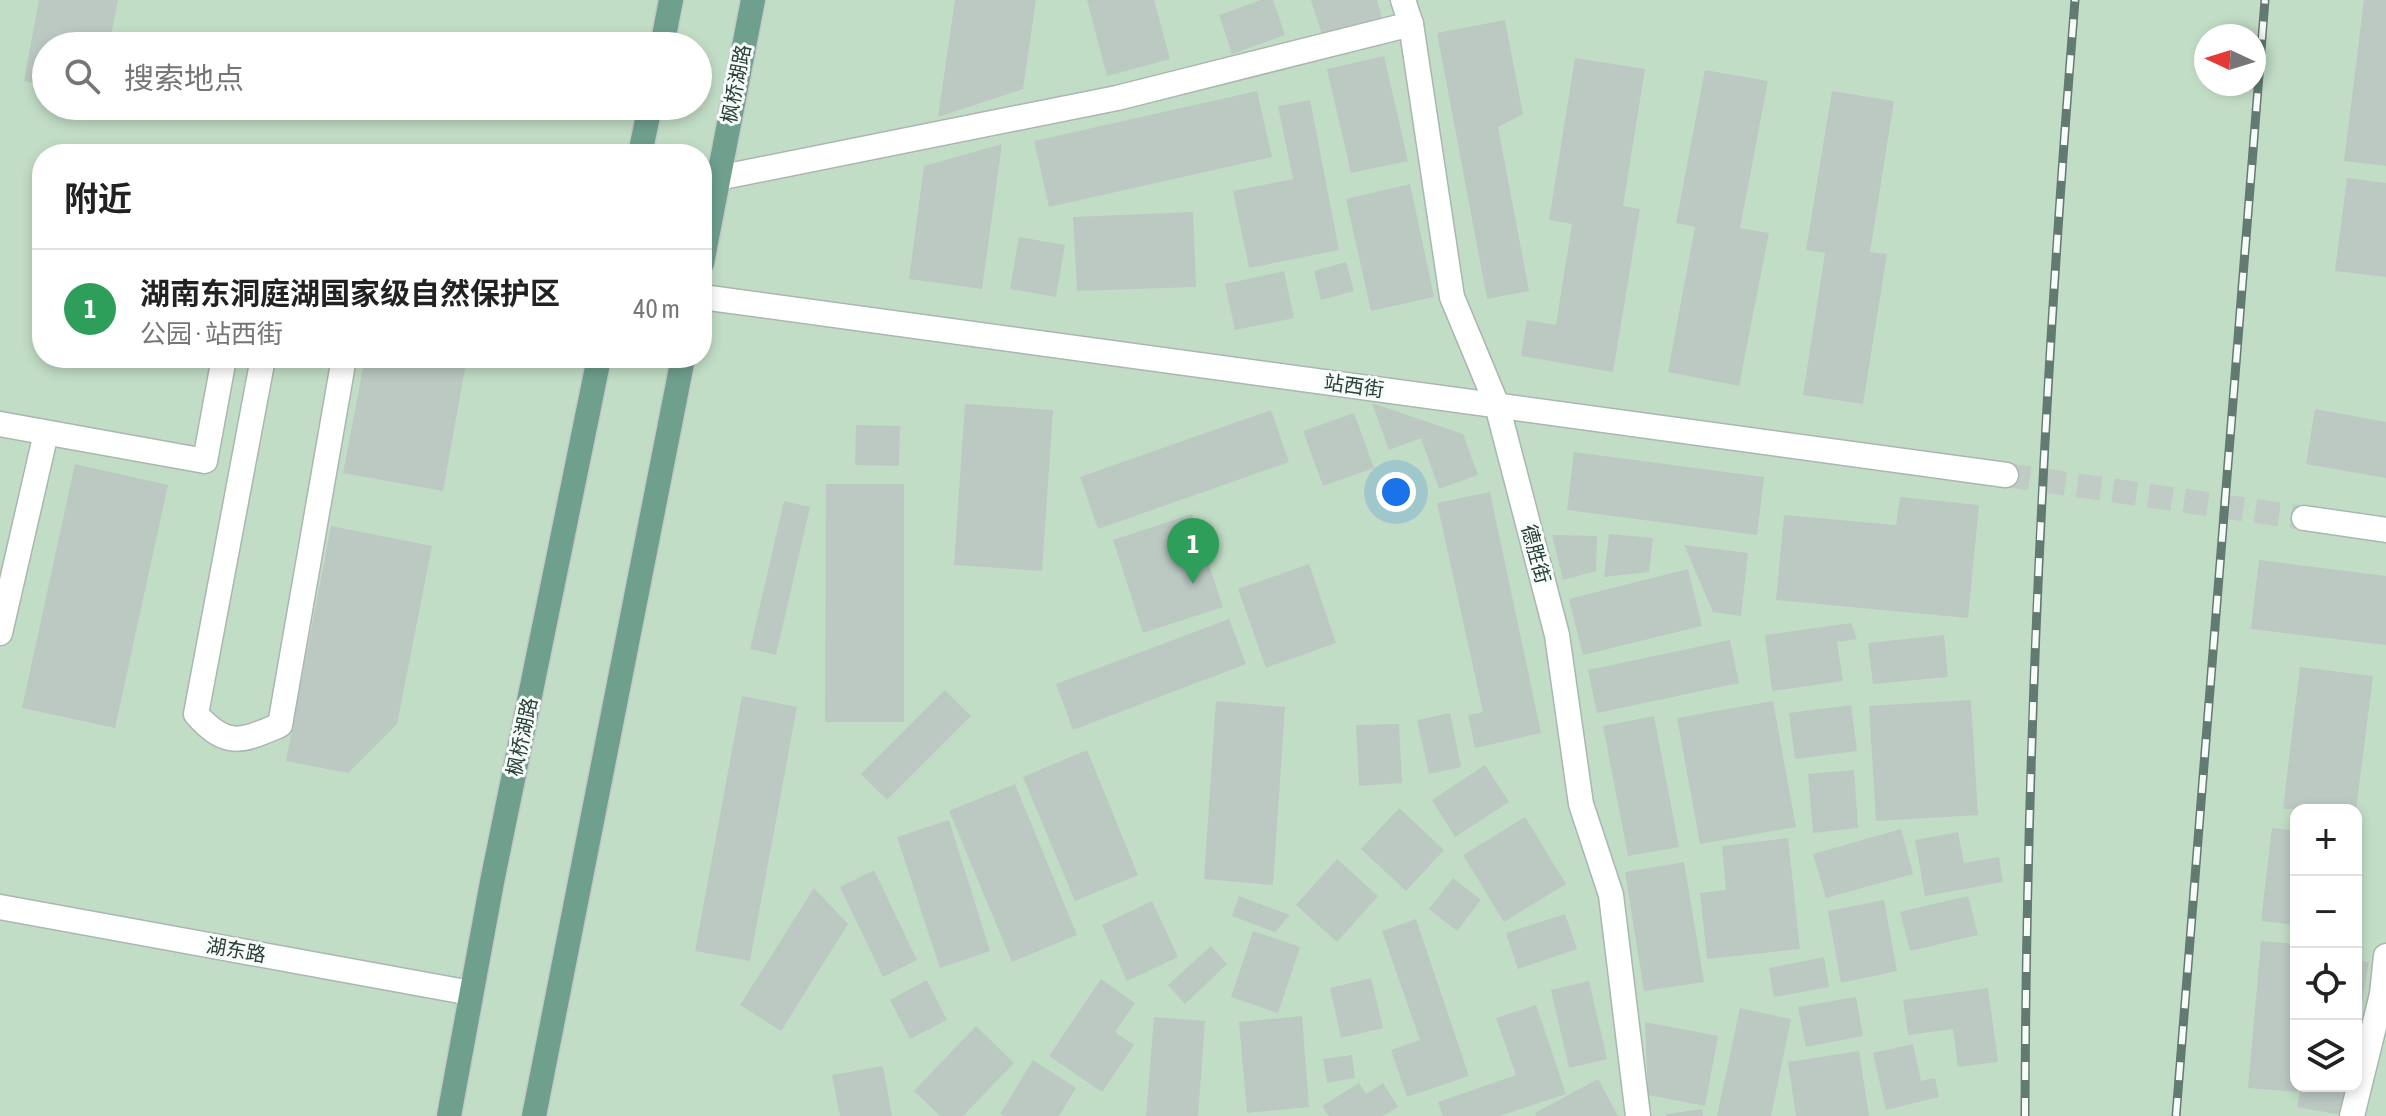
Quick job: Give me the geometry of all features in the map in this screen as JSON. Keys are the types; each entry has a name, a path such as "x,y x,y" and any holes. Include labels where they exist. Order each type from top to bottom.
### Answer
{"main road":[{"path":"665,32 671,0"},
{"name":"枫桥湖路","path":"712,210 753,0"},
{"path":"642,144 647,120"},
{"name":"枫桥湖路","path":"449,1116 597,368"},
{"path":"534,1116 681,368"}],"street":[{"name":"德胜街","path":"1403,0 1411,24 1452,297 1497,405 1557,635 1581,804 1611,895 1638,1116"},
{"path":"718,178 1117,98 1411,24"},
{"name":"站西街","path":"712,298 2006,475"},
{"path":"205,461 222,368"},
{"path":"261,368 245,468 196,714 214,734 244,740 280,725 342,368"},
{"path":"0,424 245,468"},
{"path":"0,633 46,433"},
{"path":"2304,518 2386,530"},
{"name":"湖东路","path":"0,907 471,993"},
{"path":"2352,1116 2382,994 2386,956"}],"green space":[{"path":"0,0 2386,0 2386,1116 0,1116"}],"building":[{"path":"39,0 118,0 112,32 33,32"},
{"path":"955,0 1036,0 1023,89 938,117"},
{"path":"1087,0 1154,0 1170,59 1107,76"},
{"path":"1261,0 1273,0 1285,35 1232,54 1219,15"},
{"path":"1311,0 1377,0 1384,25 1325,44"},
{"path":"2364,0 2386,0 2386,166 2344,161"},
{"path":"1505,20 1523,114 1498,127 1529,291 1487,299 1437,33"},
{"path":"32,38 32,83 24,81"},
{"path":"1384,56 1408,161 1351,173 1327,69"},
{"path":"1575,58 1645,69 1623,206 1640,209 1613,372 1521,356 1527,320 1556,325 1572,224 1549,220"},
{"path":"1705,70 1768,81 1740,228 1769,233 1739,386 1668,372 1695,227 1676,223"},
{"path":"1257,91 1272,157 1049,207 1034,141"},
{"path":"1832,91 1894,101 1870,252 1887,254 1863,404 1803,395 1825,253 1806,250"},
{"path":"1310,100 1339,250 1249,268 1233,191 1293,179 1278,106"},
{"path":"1002,144 982,289 909,279 924,166"},
{"path":"2347,178 2386,183 2386,277 2335,271"},
{"path":"1410,184 1434,297 1371,311 1346,199"},
{"path":"1193,212 1196,287 1077,291 1073,217"},
{"path":"1019,237 1065,245 1056,297 1010,289"},
{"path":"1346,262 1354,291 1321,300 1314,271"},
{"path":"1284,271 1294,318 1235,330 1225,284"},
{"path":"363,368 465,368 443,491 343,473"},
{"path":"1372,403 1463,434 1478,475 1439,489 1421,438 1389,450"},
{"path":"965,404 1053,410 1042,571 954,565"},
{"path":"2315,409 2386,422 2386,478 2306,464"},
{"path":"1271,410 1289,462 1098,529 1080,477"},
{"path":"1354,413 1374,468 1323,486 1303,431"},
{"path":"856,425 900,426 899,466 855,465"},
{"path":"1574,452 1764,477 1757,535 1567,510"},
{"path":"75,464 168,485 115,728 22,708"},
{"path":"826,484 904,484 904,722 825,722"},
{"path":"1490,492 1541,733 1475,748 1468,715 1483,712 1437,503"},
{"path":"1900,497 1979,505 1968,618 1776,600 1784,515 1896,525"},
{"path":"784,501 810,507 776,655 750,649"},
{"path":"1192,514 1223,607 1143,633 1113,540"},
{"path":"331,526 432,546 397,724 348,773 286,761"},
{"path":"1609,534 1653,538 1649,572 1604,577"},
{"path":"1552,535 1597,536 1596,571 1563,580"},
{"path":"1684,545 1748,553 1741,616 1713,612"},
{"path":"2259,560 2386,576 2386,645 2251,629"},
{"path":"1309,564 1336,643 1266,668 1238,589"},
{"path":"1688,569 1702,626 1583,655 1569,599"},
{"path":"1229,619 1246,664 1073,730 1056,684"},
{"path":"1851,623 1857,639 1837,642 1843,681 1772,691 1765,635"},
{"path":"1944,635 1948,677 1873,684 1868,643"},
{"path":"1730,640 1739,683 1597,713 1588,670"},
{"path":"2300,667 2373,676 2357,804 2290,804 2290,809 2283,809"},
{"path":"945,690 971,716 887,800 861,774"},
{"path":"742,696 797,707 750,961 695,951"},
{"path":"1971,700 1978,815 1876,821 1869,706"},
{"path":"1216,701 1285,707 1273,885 1204,879"},
{"path":"1773,701 1796,827 1700,844 1677,718"},
{"path":"1851,705 1857,751 1795,759 1789,713"},
{"path":"1450,713 1461,767 1429,774 1417,720"},
{"path":"1654,716 1679,847 1628,856 1603,726"},
{"path":"1399,724 1402,783 1359,786 1356,725"},
{"path":"1087,750 1138,875 1075,901 1023,777"},
{"path":"1485,765 1509,802 1455,837 1432,800"},
{"path":"1854,770 1858,828 1813,833 1808,774"},
{"path":"1015,784 1077,935 1012,962 949,811"},
{"path":"1399,808 1444,850 1406,891 1361,849"},
{"path":"1525,817 1566,884 1504,922 1463,855"},
{"path":"949,820 990,951 940,968 897,837"},
{"path":"2272,828 2290,830 2290,924 2261,921"},
{"path":"1901,829 1913,874 1826,898 1813,854"},
{"path":"1958,832 1964,863 1999,857 2003,882 1925,896 1915,840"},
{"path":"1788,838 1800,949 1707,959 1700,893 1726,890 1722,846"},
{"path":"1337,859 1378,896 1337,942 1296,905"},
{"path":"1684,862 1704,982 1644,991 1625,872"},
{"path":"874,870 917,960 883,977 840,887"},
{"path":"1453,878 1481,900 1457,931 1429,909"},
{"path":"814,888 848,924 781,1031 740,1005"},
{"path":"1239,896 1290,915 1275,932 1232,916"},
{"path":"1968,896 1978,935 1910,951 1900,912"},
{"path":"1884,900 1897,971 1841,983 1828,911"},
{"path":"1152,901 1178,957 1127,981 1102,925"},
{"path":"1565,914 1577,949 1518,969 1506,933"},
{"path":"1416,919 1469,1076 1407,1097 1391,1050 1420,1040 1382,931"},
{"path":"1253,931 1300,947 1278,1013 1231,997"},
{"path":"2261,941 2290,943 2290,1091 2248,1088"},
{"path":"1211,946 1227,964 1185,1004 1168,985"},
{"path":"1824,957 1829,987 1774,997 1769,968"},
{"path":"2362,961 2369,962 2362,1002"},
{"path":"1371,978 1383,1028 1341,1038 1330,988"},
{"path":"1101,979 1135,1003 1115,1032 1134,1045 1102,1092 1049,1056"},
{"path":"927,980 947,1020 910,1039 890,1000"},
{"path":"1589,981 1607,1059 1569,1068 1551,990"},
{"path":"1988,988 1998,1062 1958,1067 1953,1029 1908,1035 1903,1000"},
{"path":"1856,997 1863,1036 1806,1047 1798,1007"},
{"path":"1536,1005 1566,1094 1499,1116 1443,1116 1438,1102 1516,1075 1496,1018"},
{"path":"1740,1008 1791,1019 1771,1116 1717,1116"},
{"path":"1302,1016 1309,1107 1247,1113 1239,1022"},
{"path":"1154,1017 1205,1021 1198,1116 1146,1116"},
{"path":"1645,1022 1718,1036 1705,1106 1648,1095"},
{"path":"976,1026 1014,1063 963,1116 940,1116 914,1091"},
{"path":"1913,1044 1921,1081 1935,1078 1939,1097 1886,1110 1873,1053"},
{"path":"1859,1051 1869,1116 1796,1116 1788,1062"},
{"path":"1352,1055 1355,1078 1327,1083 1323,1059"},
{"path":"1033,1060 1076,1088 1059,1116 1000,1114"},
{"path":"883,1066 892,1116 840,1116 832,1075"},
{"path":"1598,1079 1618,1116 1536,1116 1535,1113"},
{"path":"1359,1083 1366,1094 1383,1083 1398,1107 1383,1116 1329,1116 1322,1106"},
{"path":"2300,1092 2346,1092 2341,1115 2297,1107"},
{"path":"1702,1109 1703,1116 1666,1116 1666,1114"}],"tunnel":[{"path":"2006,475 2304,518"}],"railway":[{"path":"2025,1116 2029,836 2039,557 2075,0"},
{"path":"2176,1116 2265,0"}],"place":[{"name":"湖南东洞庭湖国家级自然保护区","path":"1193,584"}]}
